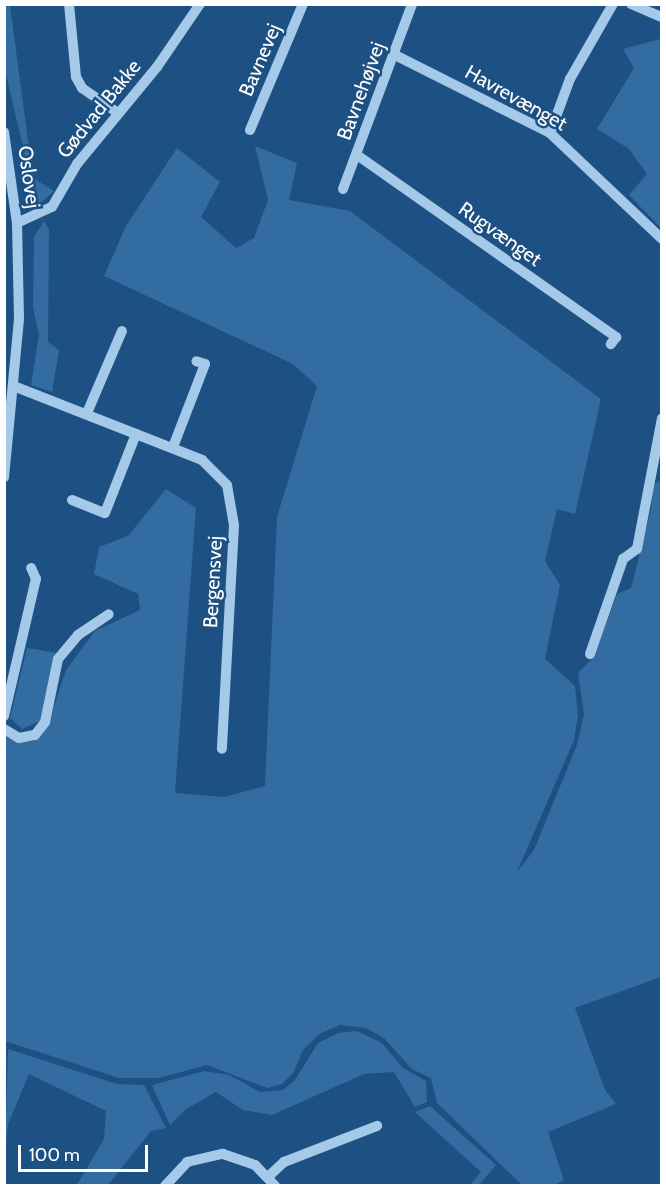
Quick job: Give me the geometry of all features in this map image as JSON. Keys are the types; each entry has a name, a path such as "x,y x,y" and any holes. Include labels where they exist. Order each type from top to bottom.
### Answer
{"street":[{"path":"69,4 76,77 82,88 118,113"},
{"name":"Gødvad Bakke","path":"17,223 52,207 77,164 200,4"},
{"name":"Bavnevej","path":"250,130 303,4"},
{"name":"Bavnehøjvej","path":"343,189 412,4"},
{"path":"550,133 570,79 613,4"},
{"path":"631,4 662,17"},
{"name":"Havrevænget","path":"393,54 550,133 662,239"},
{"name":"Oslovej","path":"4,132 17,223 16,387 4,477"},
{"name":"Rugvænget","path":"357,155 616,337 611,344"},
{"path":"87,413 122,331"},
{"path":"173,447 205,364 196,361"},
{"name":"Bergensvej","path":"16,387 173,447 215,471 234,505 222,749"},
{"path":"590,654 623,559 637,549 662,418"},
{"path":"72,500 105,513 136,434"},
{"path":"4,716 36,579 32,568"},
{"path":"4,729 19,738 35,735 45,722 58,659 78,635 109,614"},
{"path":"165,1185 187,1162 223,1154 242,1158 272,1181 284,1162 377,1126"}],"shaded area":[{"path":"4,5 10,5 33,178 54,191 35,208 29,203 24,150 5,71"},
{"path":"660,39 662,46 661,228 629,195 647,174 628,148 597,129 634,68 623,49"},
{"path":"255,146 297,163 289,200 350,211 601,399 575,514 557,509 545,561 560,585 545,659 575,686 578,716 574,740 517,872 534,850 577,745 584,714 578,673 594,657 617,594 631,588 651,510 653,484 661,481 661,977 575,1008 605,1090 616,1104 548,1132 564,1180 554,1185 522,1185 437,1103 431,1078 412,1069 384,1038 366,1028 340,1025 319,1034 303,1050 293,1073 282,1084 267,1088 207,1065 159,1078 119,1078 5,1041 4,736 21,742 48,725 66,670 95,631 140,610 138,594 94,574 99,547 128,536 166,489 196,508 175,793 224,797 265,786 277,517 317,386 293,364 104,276 126,226 177,148 220,182 201,217 236,248 254,238 268,200"},
{"path":"44,221 49,230 48,342 59,350 52,392 31,385 39,335 33,307 34,237"},
{"path":"27,648 57,653 40,721 22,729 10,718"},
{"path":"357,1031 382,1043 403,1068 426,1081 427,1102 415,1107 394,1072 364,1074 272,1115 243,1110 216,1092 186,1109 170,1125 152,1085 204,1071 229,1075 260,1092 283,1090 295,1080 318,1043 338,1033"},
{"path":"8,1049 117,1084 144,1085 166,1128 151,1131 108,1185 77,1185 104,1139 106,1111 29,1074 8,1124 5,1153"},
{"path":"430,1106 496,1165 479,1185 470,1185 481,1172 415,1112"}]}
